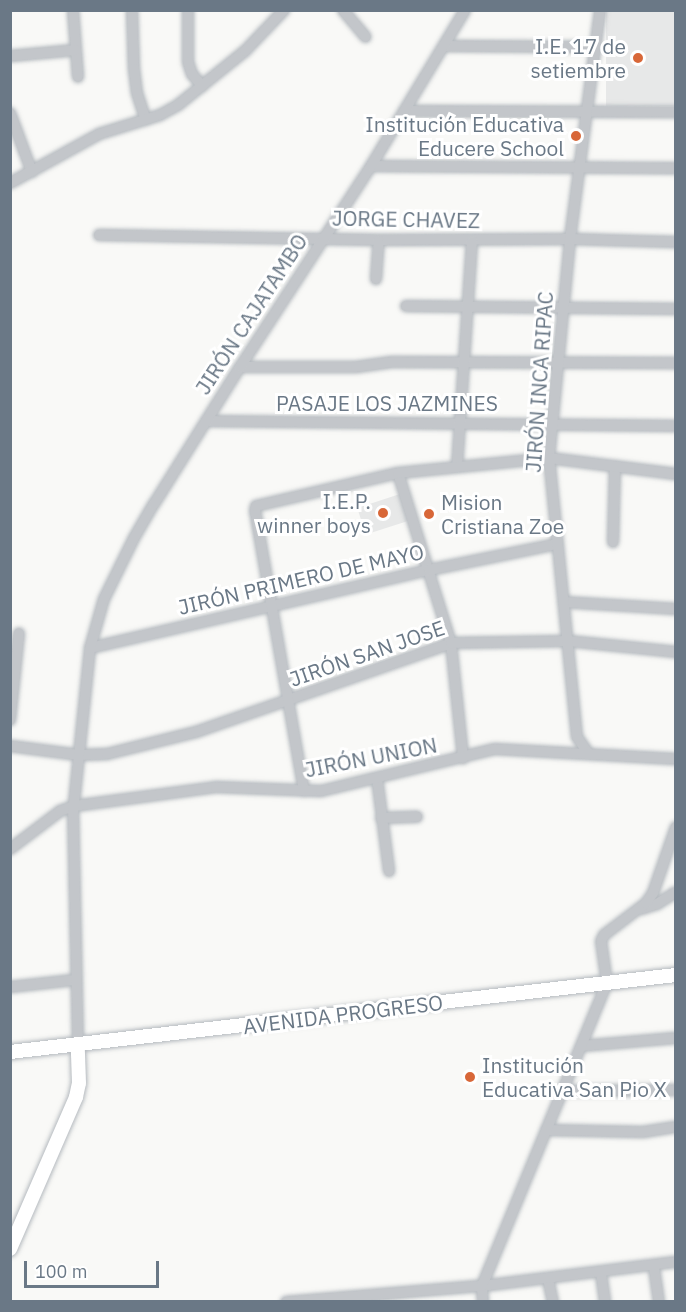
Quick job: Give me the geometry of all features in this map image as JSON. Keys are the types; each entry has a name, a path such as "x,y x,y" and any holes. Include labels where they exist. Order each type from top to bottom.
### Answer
{"street":[{"path":"73,10 78,77"},
{"path":"132,10 137,93 146,120"},
{"path":"188,10 188,62 192,74 202,86"},
{"path":"343,10 366,37"},
{"name":"JIRÓN CAJATAMBO","path":"78,1045 75,980 74,806 90,648 104,599 134,537 323,237 371,166 465,10"},
{"name":"JIRÓN INCA RIPAC","path":"589,754 577,737 549,458 570,239 600,10"},
{"path":"10,183 99,134 146,120 178,105 245,51 278,12"},
{"path":"445,46 595,47"},
{"path":"10,56 76,50"},
{"path":"404,111 675,112"},
{"path":"10,113 32,172"},
{"path":"371,166 675,168"},
{"name":"JORGE CHAVEZ","path":"99,235 675,242"},
{"path":"376,279 379,240"},
{"path":"457,467 472,241"},
{"path":"406,306 675,309"},
{"path":"240,367 356,367 392,362 675,363"},
{"name":"PASAJE LOS JAZMINES","path":"206,421 675,426"},
{"path":"304,791 255,511 256,506 398,472 549,458 675,474"},
{"path":"613,542 615,466"},
{"path":"398,472 451,643 464,758"},
{"name":"JIRÓN PRIMERO DE MAYO","path":"90,648 429,570 556,544"},
{"path":"564,602 675,609"},
{"path":"10,720 19,633"},
{"name":"JIRÓN SAN JOSE","path":"10,746 79,755 107,754 196,732 451,643 568,641 675,652"},
{"name":"JIRÓN UNION","path":"74,806 216,787 321,791 495,749 675,759"},
{"path":"376,778 389,871"},
{"path":"10,849 60,811 74,806"},
{"path":"381,818 417,817"},
{"path":"483,1302 482,1286 607,983 599,947 601,941 604,935 640,909 653,892 675,827"},
{"path":"640,909 657,904 675,892"},
{"name":"AVENIDA PROGRESO","path":"10,1052 675,975"},
{"path":"10,987 75,980"},
{"path":"581,1046 675,1038"},
{"path":"10,1249 76,1097 79,1083 78,1045"},
{"path":"562,1091 675,1090"},
{"path":"546,1130 643,1132 675,1127"},
{"path":"286,1302 425,1297 482,1286 654,1267 675,1262"},
{"path":"654,1267 659,1302"},
{"path":"601,1273 605,1302"},
{"path":"548,1279 553,1302"}],"shaded area":[{"name":"I.E. 17 de setiembre","path":"606,11 675,11 675,106 606,106"},
{"name":"I.E.P. winner boys","path":"400,494 409,521 366,535 357,508"}],"place":[{"name":"I.E. 17 de setiembre","path":"638,58"},
{"name":"Institución Educativa Educere School","path":"576,136"},
{"name":"I.E.P. winner boys","path":"383,513"},
{"name":"Mision Cristiana Zoe","path":"429,514"},
{"name":"Institución Educativa San Pio X","path":"470,1077"}]}
